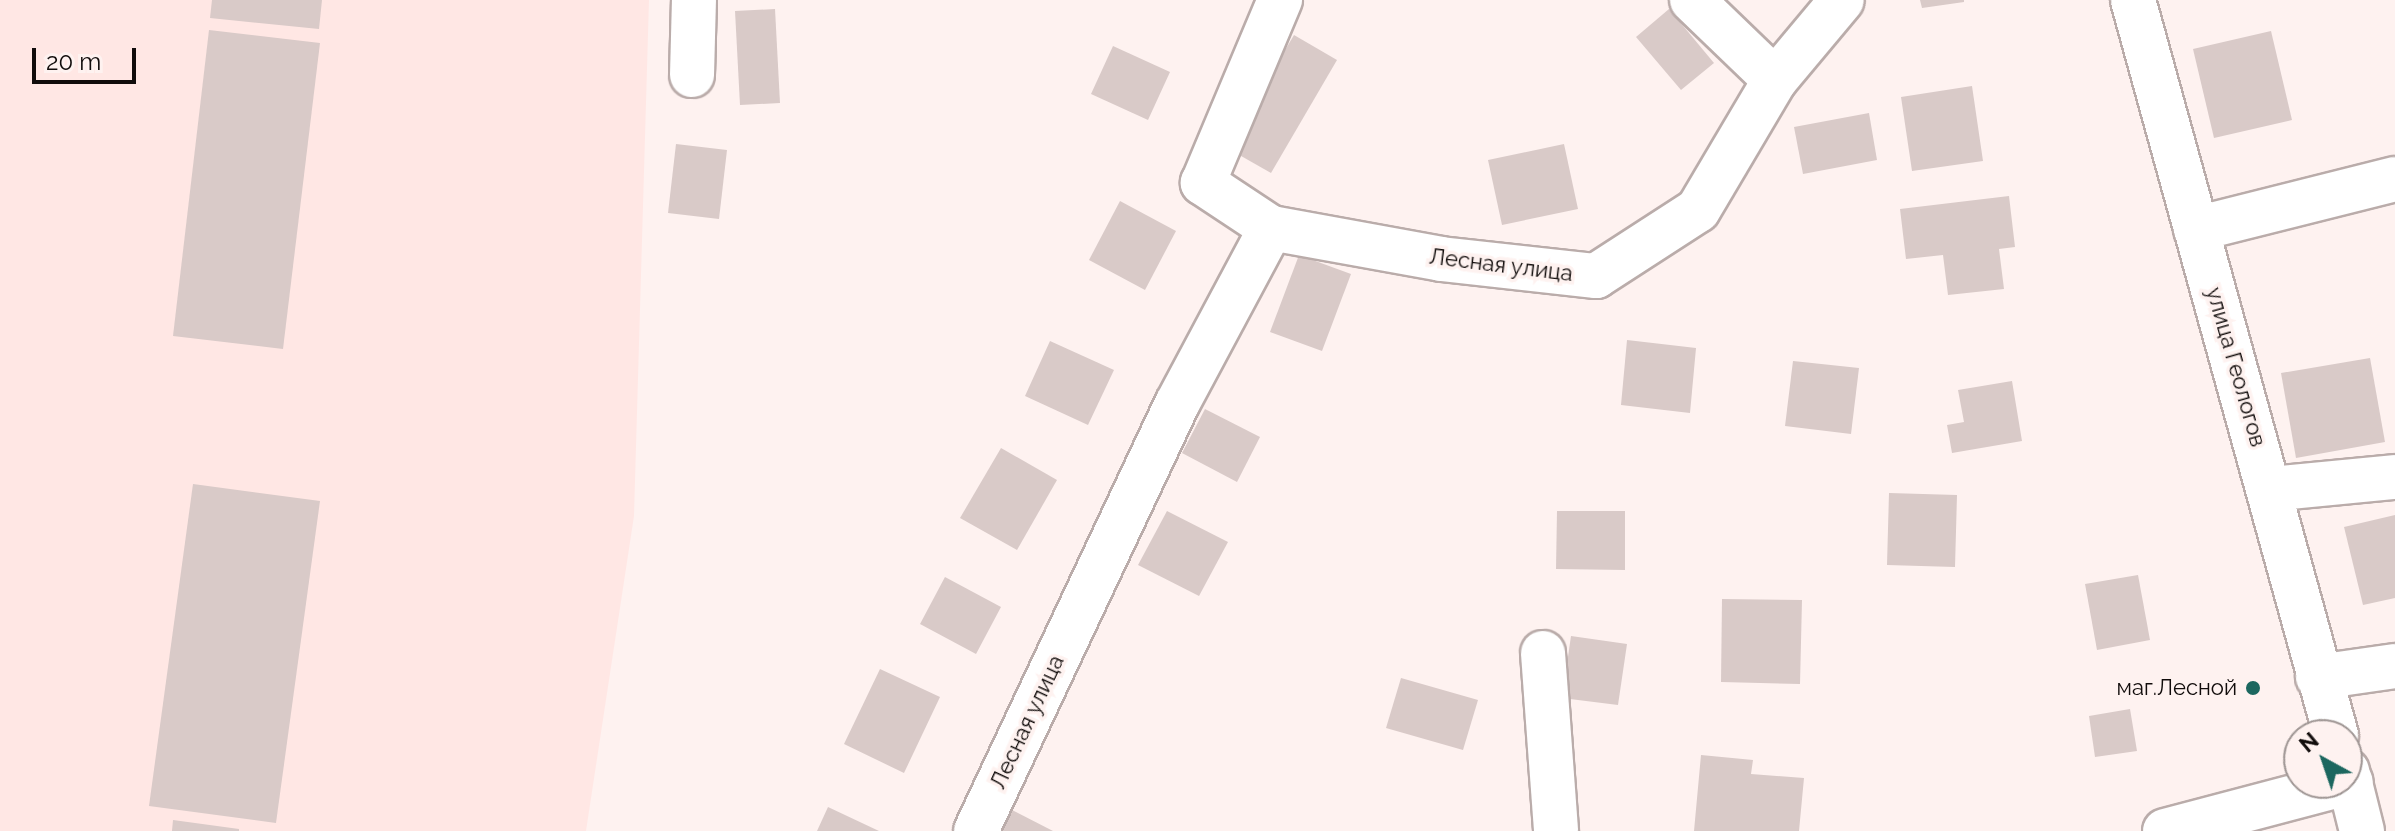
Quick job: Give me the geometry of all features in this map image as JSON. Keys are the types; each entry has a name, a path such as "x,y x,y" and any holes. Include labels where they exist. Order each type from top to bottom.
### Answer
{"street":[{"path":"692,75 694,0"},
{"name":"Лесная улица","path":"1280,0 1203,183 1271,228 1441,259 1596,276 1698,210 1775,80 1842,0"},
{"path":"1692,0 1775,80"},
{"name":"улица Геологов","path":"2133,0 2331,719"},
{"path":"2196,229 2395,179"},
{"name":"Лесная улица","path":"976,831 1177,404 1271,228"},
{"path":"2270,489 2395,477"},
{"path":"1543,653 1556,831"},
{"path":"2318,677 2395,666"},
{"path":"2165,831 2283,796"},
{"path":"2354,799 2362,831"}],"shaded area":[{"path":"0,0 649,0 634,516 586,831 0,831"}],"building":[{"path":"212,0 322,0 319,29 210,18"},
{"path":"1920,0 1964,0 1964,2 1922,8"},
{"path":"775,9 780,103 740,105 735,11"},
{"path":"1669,9 1714,63 1681,90 1636,37"},
{"path":"209,30 320,43 283,349 173,336"},
{"path":"2271,31 2292,120 2214,138 2193,49"},
{"path":"1294,35 1337,60 1271,173 1227,148"},
{"path":"1113,46 1170,72 1148,120 1091,94"},
{"path":"1972,86 1983,161 1912,171 1901,97"},
{"path":"1869,113 1877,160 1803,174 1794,127"},
{"path":"676,144 727,150 719,219 668,213"},
{"path":"1564,144 1578,209 1502,225 1488,160"},
{"path":"2009,196 2015,247 1999,249 2004,289 1948,295 1943,255 1906,259 1900,209"},
{"path":"1120,201 1176,231 1145,290 1089,260"},
{"path":"1299,255 1351,274 1322,351 1270,332"},
{"path":"1627,340 1696,348 1690,413 1621,405"},
{"path":"1050,341 1114,370 1088,425 1025,396"},
{"path":"2370,358 2385,442 2296,458 2281,373"},
{"path":"1793,361 1859,368 1851,434 1785,426"},
{"path":"2012,381 2022,441 1952,453 1947,425 1964,422 1958,390"},
{"path":"1205,409 1260,437 1237,482 1182,453"},
{"path":"1001,448 1057,480 1017,550 960,518"},
{"path":"193,484 320,501 276,823 149,806"},
{"path":"1889,493 1957,495 1955,567 1887,565"},
{"path":"1167,511 1228,542 1199,596 1138,565"},
{"path":"1557,511 1625,511 1625,570 1556,569"},
{"path":"2395,515 2395,598 2363,605 2344,527"},
{"path":"2138,575 2150,640 2097,650 2085,584"},
{"path":"945,577 1001,607 976,654 920,624"},
{"path":"1722,599 1802,600 1800,684 1721,682"},
{"path":"1571,636 1627,644 1618,705 1562,698"},
{"path":"880,669 940,697 904,773 844,744"},
{"path":"1401,678 1478,700 1463,750 1386,728"},
{"path":"2130,709 2137,751 2095,757 2089,716"},
{"path":"1701,755 1753,760 1751,774 1804,778 1799,831 1694,831"},
{"path":"828,807 879,831 817,831"},
{"path":"1012,810 1053,831 1002,831"},
{"path":"173,820 239,829 239,831 172,831"}],"place":[{"name":"маг.Лесной","path":"2253,688"}]}
